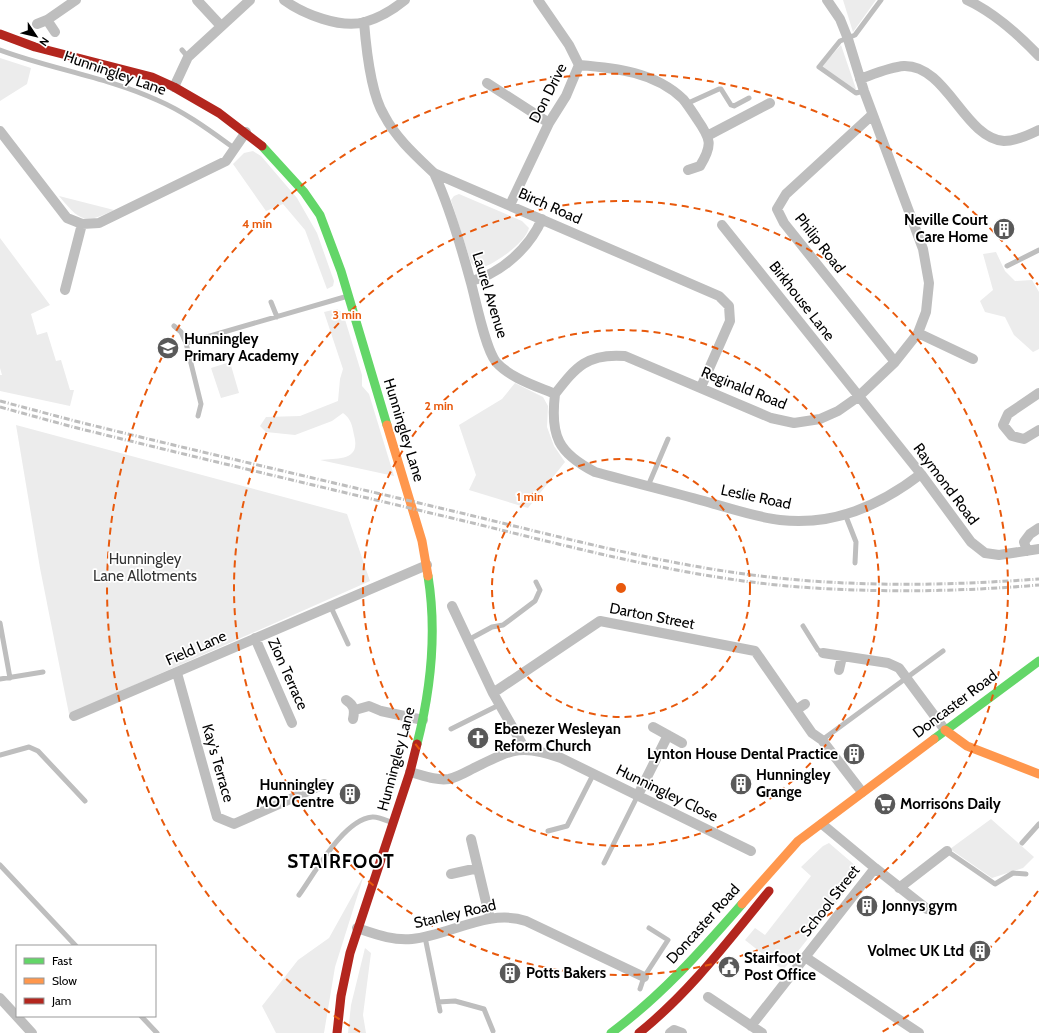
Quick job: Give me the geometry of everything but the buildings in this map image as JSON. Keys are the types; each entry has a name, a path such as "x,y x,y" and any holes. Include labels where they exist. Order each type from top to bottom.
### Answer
{"main road":[{"name":"Hunningley Lane","path":"0,34 42,49 134,71 174,87 208,105 246,132 281,165 304,192 320,215 331,241 415,515 427,565 432,602 432,640 423,720 410,772 350,953 336,1030"},
{"name":"Doncaster Road","path":"611,1033 638,1013 666,988 691,962 798,840 813,831 862,792 1039,660"},
{"path":"945,730 967,746 1039,774"},
{"name":"Doncaster Road","path":"790,865 813,831"},
{"name":"Doncaster Road","path":"639,1033 686,993 775,883"}],"street":[{"path":"37,24 47,20 76,0"},
{"path":"197,0 221,26"},
{"path":"174,87 185,53 221,26 250,0"},
{"path":"284,0 302,12 334,22 364,22 396,7 405,0"},
{"name":"Don Drive","path":"510,205 549,123 566,96 579,65 569,45 538,0"},
{"path":"967,0 1003,22 1024,40 1039,56"},
{"name":"Reginald Road","path":"555,394 576,368 598,357 612,355 625,356 771,418 794,423 820,419 838,411 858,397 895,362 918,333 926,312 929,283 922,250 872,114 848,39 840,19 830,1"},
{"path":"47,20 56,32"},
{"name":"Birch Road","path":"364,22 375,93 383,115 406,148 434,173 719,296 729,306 730,321 701,387"},
{"path":"579,65 630,71 660,82 683,99 709,135 709,151 700,166 688,170"},
{"path":"860,79 894,68 905,66 917,68 935,80 972,121 990,138 1005,141 1024,137 1039,130"},
{"path":"487,83 549,123"},
{"path":"709,135 770,103"},
{"name":"Philip Road","path":"872,114 786,194 777,209 784,223 895,362"},
{"path":"0,131 67,218 82,224 99,223 226,161 246,132"},
{"name":"Laurel Avenue","path":"434,173 443,192 471,281 483,326 496,361 515,376 555,394"},
{"path":"471,281 479,279 503,265 523,249 538,230 542,219"},
{"path":"65,290 82,224"},
{"name":"Birkhouse Lane","path":"722,225 858,397"},
{"path":"918,333 973,358"},
{"path":"1039,393 1008,414 1003,425 1012,436 1024,439 1039,430"},
{"name":"Leslie Road","path":"555,394 552,416 557,438 572,458 595,472 753,514 781,520 811,520 845,514 869,507 902,488 920,474"},
{"name":"Raymond Road","path":"858,397 920,474 971,542 985,553 999,555 1039,549"},
{"path":"1027,551 1024,542 1039,528"},
{"name":"Field Lane","path":"74,716 177,673 330,605 427,565"},
{"path":"452,606 493,694 516,730 525,749"},
{"name":"Darton Street","path":"493,694 600,620 755,651 812,733 822,740 862,792"},
{"name":"Zion Terrace","path":"255,638 292,723"},
{"path":"822,653 888,663 899,668 945,730"},
{"path":"839,670 842,657"},
{"name":"Kay's Terrace","path":"177,673 217,817 234,824 324,784"},
{"path":"346,700 351,703 354,714 369,706 381,711 423,720"},
{"path":"796,710 805,704"},
{"path":"653,727 682,742"},
{"path":"638,795 668,735"},
{"name":"Hunningley Close","path":"410,772 433,778 448,779 505,753 525,749 541,750 594,773 751,851"},
{"name":"School Street","path":"751,1026 875,868 822,824"},
{"path":"471,839 490,919"},
{"path":"899,888 947,852"},
{"path":"451,874 478,868"},
{"path":"875,868 928,909"},
{"name":"Stanley Road","path":"358,928 397,939 425,938 490,919 515,917 644,977"},
{"path":"805,957 919,1033"},
{"path":"708,997 762,1033"},
{"path":"0,998 16,1016"},
{"path":"17,1017 32,1033"},
{"path":"670,1033 674,1030 682,1033"}],"lane":[{"path":"864,91 856,93 819,67 840,41 855,35 881,0"},
{"name":"Hunningley Lane","path":"0,50 108,82 156,99 190,117 234,148"},
{"path":"686,104 718,89 721,90 731,105 734,106 749,98"},
{"path":"1007,266 1039,250"},
{"path":"186,343 349,296"},
{"path":"271,302 277,317"},
{"path":"174,326 181,332 186,343 201,404 198,416"},
{"path":"648,486 668,439"},
{"path":"845,514 856,542 855,563"},
{"path":"468,640 492,627 503,625 535,600 540,590 536,582"},
{"path":"330,605 348,644"},
{"path":"0,623 10,678"},
{"path":"803,626 818,650 822,653"},
{"path":"822,740 943,651"},
{"path":"0,679 43,672"},
{"path":"451,729 499,705"},
{"path":"0,755 29,747 38,751 85,801"},
{"path":"548,831 567,826 594,773"},
{"path":"604,863 638,795"},
{"path":"299,896 343,834 360,820 373,816 394,823"},
{"path":"1022,843 1039,824"},
{"path":"947,852 995,884 1013,873 1026,874"},
{"path":"0,865 75,945"},
{"path":"640,989 644,977 668,940 649,928"},
{"path":"425,938 440,1011"},
{"path":"438,1002 455,1001 484,1009 493,1031"},
{"path":"142,1017 157,1033"}],"green space":[{"path":"843,0 876,0 853,32"},
{"path":"841,45 856,89 852,89 821,67"},
{"path":"0,58 31,68 27,84 0,101"},
{"path":"253,151 261,156 297,198 317,233 334,281 333,286 327,289 305,230 283,204 266,211 233,164 244,153"},
{"path":"459,194 522,221 529,228 521,241 508,253 491,264 477,270 471,263 451,200 454,196"},
{"path":"59,196 114,210 96,218 83,218 72,211"},
{"path":"0,238 50,305 31,314 37,335 47,332 56,361 61,360 70,390 74,390 70,406 0,391 0,375 2,375 0,368"},
{"path":"996,252 1005,271 1015,281 1032,280 1039,292 1039,349 1033,352 1014,335 1005,317 985,312 980,301 993,290 983,254"},
{"path":"337,309 343,313 362,375 362,386 369,394 394,476 320,460 341,458 351,454 354,450 355,443 352,425 343,413 332,421 295,435 266,432 260,426 266,417 300,416 338,401 340,379 343,369 324,312"},
{"path":"230,362 239,393 221,398 211,368"},
{"path":"515,383 543,397 548,406 547,427 554,446 565,462 528,508 469,490 476,475 459,425 502,399"},
{"name":"Hunningley Lane Allotments","path":"16,425 347,514 370,581 69,714 40,568"},
{"path":"991,819 1034,857 1023,868 992,878 950,849"},
{"path":"829,843 857,867 857,877 783,970 745,940 755,928 765,935 811,876 801,867 823,846"},
{"path":"364,875 335,967 324,1033 276,1033 262,1006 298,960 329,938"},
{"path":"365,948 371,953 363,1015 366,1033 348,1033 351,1005"}],"railway":[{"path":"0,401 120,432 613,550 700,567 744,574 819,582 945,584 1039,579"},
{"path":"0,407 73,427 569,546 655,566 699,574 787,586 850,590 913,591 1039,585"}],"traffic: fast":[{"path":"262,146 304,192 320,215 341,271 387,425"},
{"path":"417,744 426,702 431,660 432,618 428,576"},
{"path":"934,739 1039,661"},
{"path":"611,1033 664,988 696,956 742,904"}],"traffic: slow":[{"path":"387,425 422,541 428,576"},
{"path":"945,730 967,746 1039,774"},
{"path":"742,904 798,841 934,739"}],"traffic: jam":[{"path":"0,34 35,47 152,77 174,87 219,113 262,146"},
{"path":"337,1033 341,996 350,953 410,772 417,744"},
{"path":"639,1033 675,1001 692,983 769,891"}],"place":[{"name":"Neville Court Care Home","path":"1004,229"},
{"name":"Hunningley Primary Academy","path":"168,348"},
{"name":"Ebenezer Wesleyan Reform Church","path":"478,738"},
{"name":"Lynton House Dental Practice","path":"854,754"},
{"name":"Hunningley Grange","path":"741,784"},
{"name":"Hunningley MOT Centre","path":"350,794"},
{"name":"Morrisons Daily","path":"885,804"},
{"name":"Jonnys gym","path":"867,906"},
{"name":"Volmec UK Ltd","path":"980,951"},
{"name":"Stairfoot Post Office","path":"729,967"},
{"name":"Potts Bakers","path":"510,973"}],"district":[{"name":"STAIRFOOT","path":"341,861"}]}
